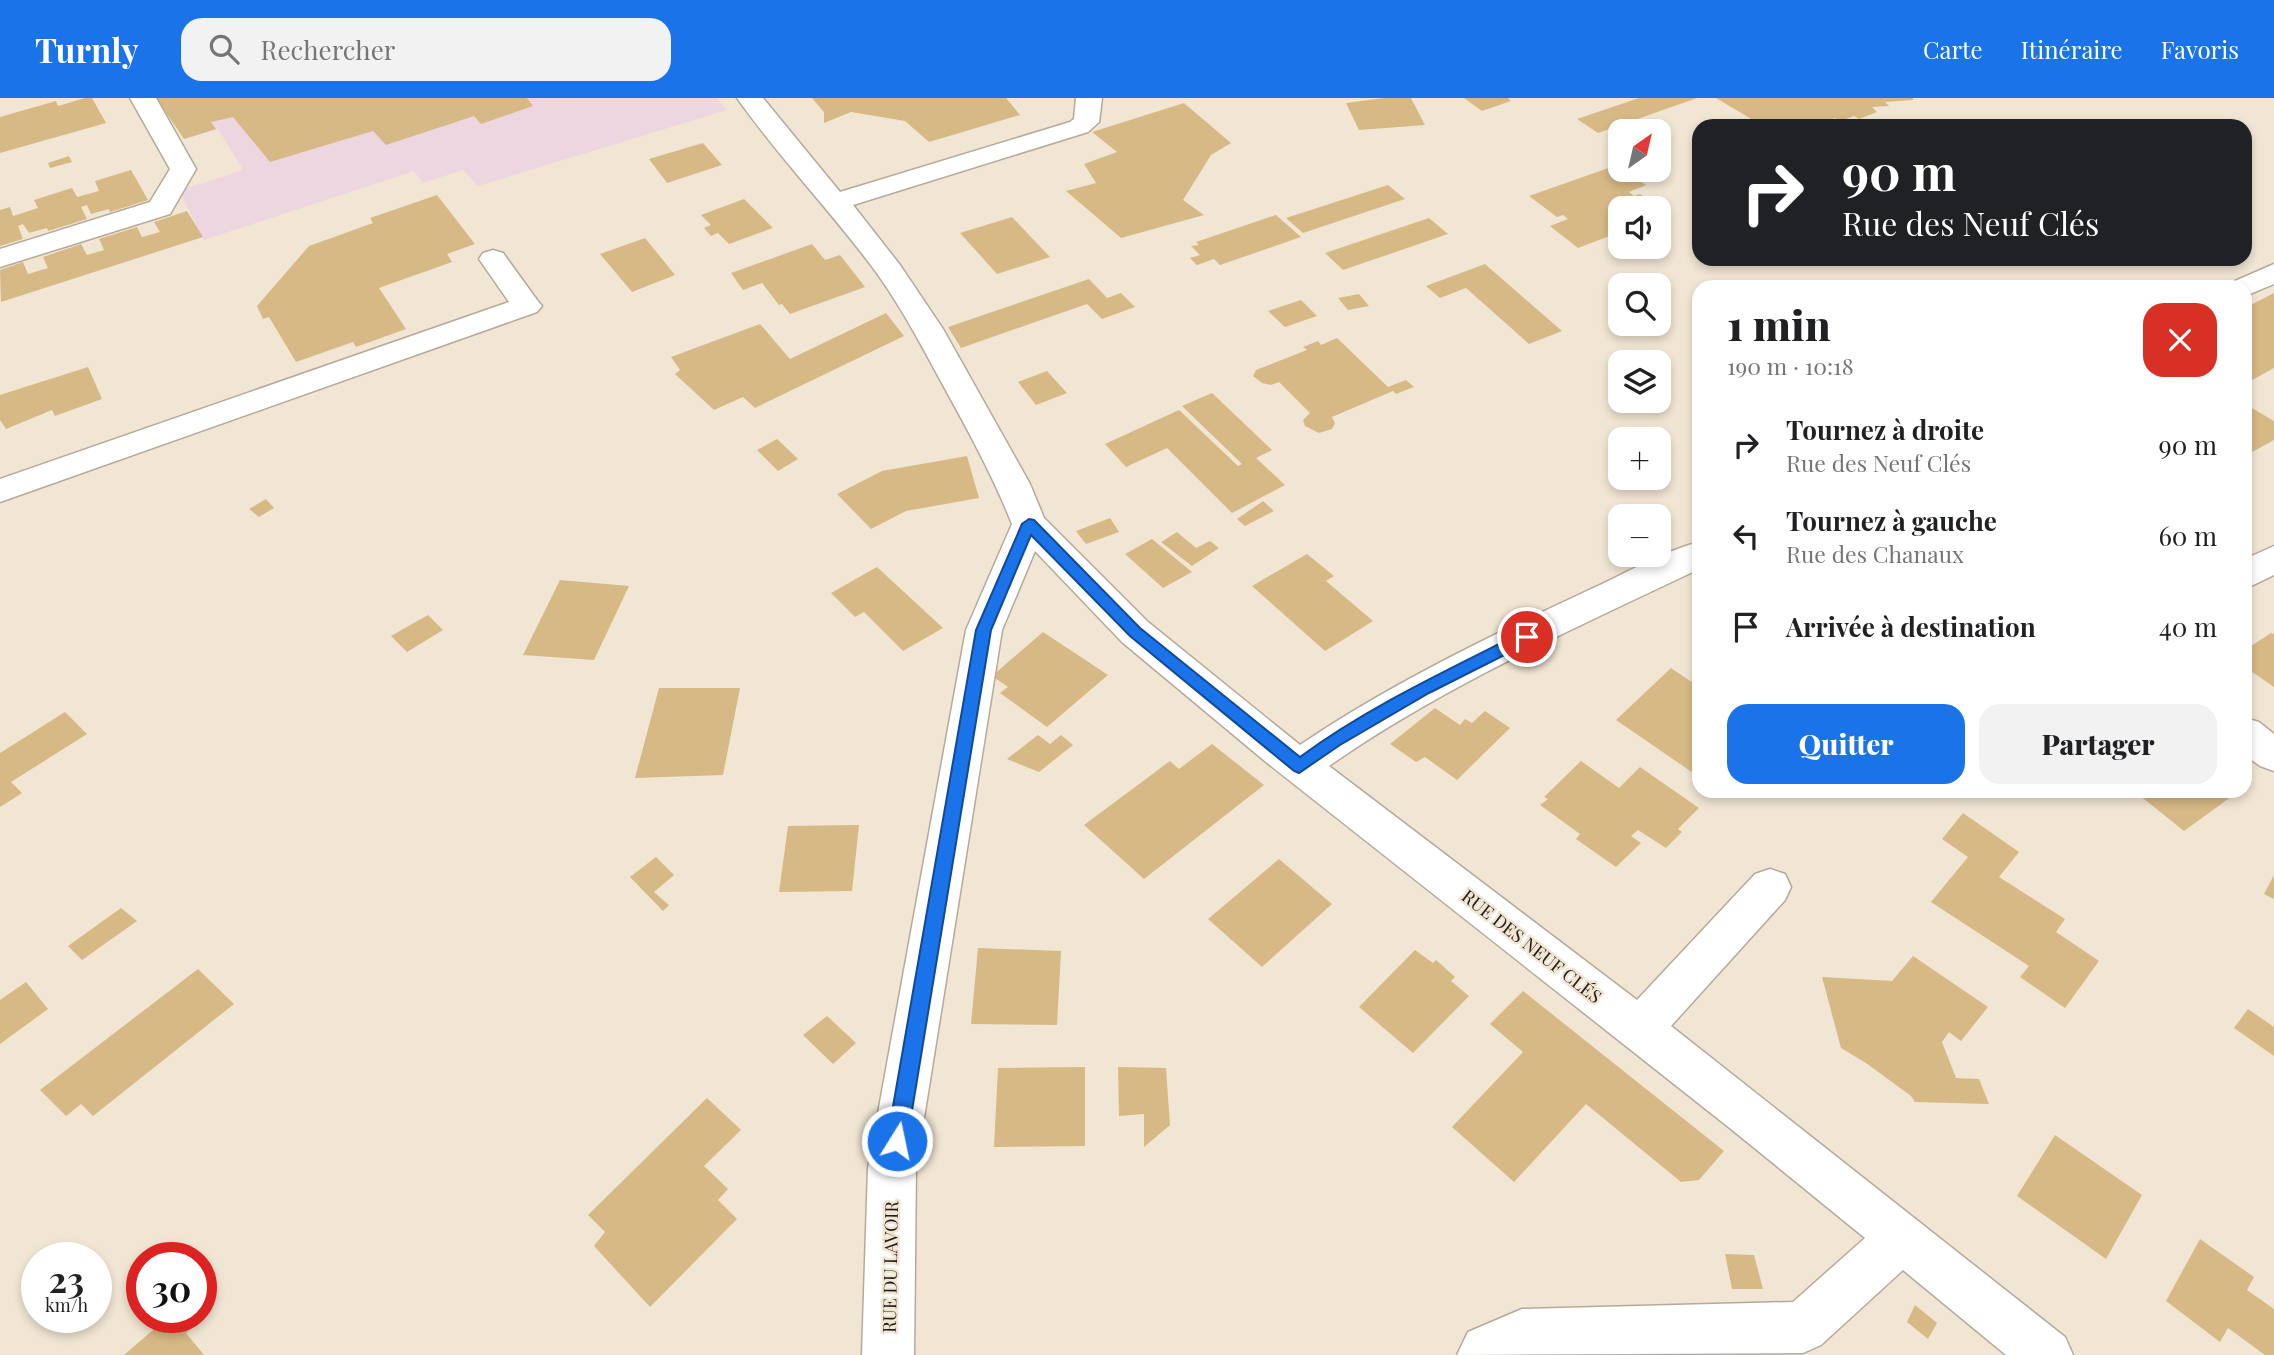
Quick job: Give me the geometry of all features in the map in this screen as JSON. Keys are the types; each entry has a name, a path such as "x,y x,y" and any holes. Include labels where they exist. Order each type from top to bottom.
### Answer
{"street":[{"path":"0,258 160,208 183,169 143,98"},
{"path":"750,98 890,271 928,329 1013,484 1029,524"},
{"path":"835,202 1079,127 1086,122 1089,98"},
{"path":"0,491 527,306 493,258"},
{"path":"2252,284 2274,273"},
{"name":"RUE DES NEUF CLÉS","path":"1029,524 1135,632 1299,766 1640,1029 2047,1355"},
{"name":"RUE DU LAVOIR","path":"888,1355 892,1168 984,630 1029,524"},
{"path":"1299,766 1335,740 1454,672 1692,557"},
{"path":"2252,572 2274,558"},
{"path":"2252,738 2274,755"},
{"path":"1640,1029 1770,887"},
{"path":"1483,1355 1486,1350 1522,1335 1803,1327 1889,1250 1900,1235"}],"shaded area":[{"path":"162,98 717,98 727,110 478,186 463,170 423,183 414,171 204,240 179,191 243,170 218,129 185,139"}],"building":[{"path":"92,98 106,123 0,153 0,117 56,101 58,106"},
{"path":"156,98 527,98 533,106 481,124 474,116 386,145 373,131 270,162 233,117 211,122 216,129 184,139"},
{"path":"812,98 1006,98 1020,115 929,142 905,121 851,112 824,123 824,112"},
{"path":"1411,98 1425,125 1359,130 1346,103"},
{"path":"1464,98 1508,98 1511,101 1482,111"},
{"path":"1639,98 1697,98 1638,119 1608,119 1608,129 1598,133 1577,119"},
{"path":"1716,98 1913,98 1885,102 1889,106 1872,107 1877,112 1859,119 1854,116 1846,119 1751,119"},
{"path":"1184,103 1231,143 1211,155 1183,200 1204,215 1121,238 1066,191 1096,183 1084,164 1117,152 1092,132"},
{"path":"703,143 722,165 667,183 649,159"},
{"path":"69,156 72,162 50,168 48,163"},
{"path":"1608,168 1608,182 1642,182 1646,185 1629,192 1634,196 1608,196 1608,237 1578,248 1550,226 1568,219 1563,215 1557,217 1529,196"},
{"path":"131,170 148,200 110,212 109,209 91,214 87,205 81,207 87,219 48,231 47,228 29,233 23,224 18,226 23,239 0,246 0,210 10,207 13,216 38,208 34,200 72,188 77,197 99,191 95,181"},
{"path":"1388,185 1405,199 1303,233 1286,218"},
{"path":"437,195 475,244 447,254 452,262 379,288 406,329 356,347 353,342 296,362 269,317 263,319 257,306 309,246 373,223 370,218"},
{"path":"744,199 773,228 729,244 718,233 711,236 704,228 711,225 701,215"},
{"path":"187,211 203,237 1,302 0,270 23,262 28,274 48,268 43,257 81,244 87,255 104,250 99,239 137,227 142,237 160,232 154,222"},
{"path":"1276,215 1301,237 1220,265 1214,259 1197,265 1190,258 1200,255 1191,246 1199,245 1196,242"},
{"path":"1012,217 1050,257 997,274 960,233"},
{"path":"1429,218 1448,234 1343,270 1325,253"},
{"path":"645,238 675,275 632,292 600,254"},
{"path":"812,244 825,260 840,255 865,287 790,314 782,304 779,305 762,283 743,290 731,273"},
{"path":"1485,264 1562,331 1529,344 1466,288 1440,298 1426,286"},
{"path":"1089,279 1107,298 1121,293 1135,307 1102,319 1087,304 961,348 948,327"},
{"path":"2274,293 2274,368 2252,380 2252,304"},
{"path":"1359,294 1369,306 1348,310 1338,298"},
{"path":"1301,300 1317,316 1285,327 1268,311"},
{"path":"886,313 904,336 755,408 743,397 714,410 675,374 680,370 671,357 760,324 790,359"},
{"path":"1337,338 1388,387 1406,380 1414,387 1396,394 1393,391 1332,417 1335,423 1332,429 1319,433 1305,426 1303,420 1310,413 1279,382 1271,385 1262,383 1253,376 1256,370 1307,350 1303,347 1318,341 1321,345"},
{"path":"88,367 102,399 55,416 52,410 6,429 0,420 0,395"},
{"path":"1047,371 1067,393 1036,405 1018,382"},
{"path":"1212,393 1272,450 1256,458 1285,485 1232,513 1167,448 1126,467 1105,444 1179,410 1238,466 1242,464 1182,406"},
{"path":"2252,408 2274,421 2274,440 2252,452"},
{"path":"777,439 798,459 778,471 757,450"},
{"path":"967,456 979,498 906,511 871,529 837,494 882,471"},
{"path":"266,499 274,508 259,517 249,509"},
{"path":"1263,501 1274,511 1245,526 1237,519"},
{"path":"1110,518 1119,532 1086,544 1076,531"},
{"path":"1177,532 1196,548 1210,541 1219,548 1192,566 1161,542"},
{"path":"1152,539 1192,572 1163,588 1125,554"},
{"path":"1307,554 1334,576 1326,581 1373,621 1325,651 1252,586"},
{"path":"877,567 943,628 903,651 864,612 855,617 831,593"},
{"path":"560,580 629,586 594,660 523,655"},
{"path":"428,615 443,630 407,652 391,636"},
{"path":"1043,632 1108,675 1047,727 1000,693 1008,687 992,676"},
{"path":"2271,633 2274,634 2274,687 2252,672 2252,645"},
{"path":"1671,668 1692,682 1692,772 1616,720"},
{"path":"659,688 740,688 723,775 635,778"},
{"path":"1435,708 1460,725 1465,719 1472,723 1485,711 1510,728 1457,780 1425,757 1416,762 1390,744"},
{"path":"65,712 87,734 11,782 22,793 0,807 0,753"},
{"path":"1038,735 1050,744 1061,735 1073,745 1039,772 1007,759"},
{"path":"1212,744 1264,785 1144,879 1084,825 1170,761 1179,769"},
{"path":"1581,761 1619,788 1640,767 1699,808 1678,829 1682,832 1666,848 1638,830 1631,836 1641,843 1616,867 1576,839 1580,834 1540,805 1548,799 1544,797"},
{"path":"2143,798 2229,798 2184,831"},
{"path":"1963,813 2019,852 1999,877 2065,919 2056,932 2099,961 2065,1008 2020,977 2029,966 1931,902 1968,857 1942,839"},
{"path":"859,825 852,891 779,892 788,826"},
{"path":"656,857 674,875 654,892 669,905 663,911 630,877"},
{"path":"1279,859 1332,904 1262,967 1208,919"},
{"path":"2274,875 2274,899 2264,894"},
{"path":"121,908 137,921 82,960 68,946"},
{"path":"978,948 1061,951 1057,1025 971,1024"},
{"path":"1415,950 1433,963 1436,960 1455,977 1451,981 1469,996 1413,1053 1359,1007"},
{"path":"1913,956 1988,1007 1961,1041 1949,1032 1942,1042 1956,1078 1979,1079 1989,1104 1915,1102 1911,1096 1866,1063 1841,1048 1822,977 1892,981"},
{"path":"198,969 234,1004 93,1116 81,1104 66,1116 40,1090"},
{"path":"26,982 48,1009 0,1044 0,1000"},
{"path":"1523,991 1724,1151 1699,1180 1681,1182 1586,1104 1514,1182 1452,1127 1523,1052 1490,1024"},
{"path":"2248,1009 2274,1027 2274,1056 2234,1028"},
{"path":"827,1016 856,1043 833,1064 803,1035"},
{"path":"1085,1067 1085,1146 994,1147 998,1068"},
{"path":"1118,1067 1166,1068 1170,1125 1144,1147 1144,1114 1119,1116"},
{"path":"707,1098 741,1130 704,1166 728,1189 718,1200 737,1219 650,1307 594,1246 605,1232 588,1215"},
{"path":"2055,1135 2142,1195 2106,1259 2017,1196"},
{"path":"2200,1239 2254,1277 2247,1290 2274,1309 2274,1355 2265,1355 2228,1328 2220,1342 2166,1301"},
{"path":"1725,1254 1754,1255 1763,1289 1732,1289"},
{"path":"1915,1305 1937,1323 1928,1339 1907,1322"},
{"path":"150,1333 186,1333 204,1355 124,1355"}],"route":[{"path":"897,1141 984,630 1029,524 1135,632 1299,766 1335,740 1423,689 1527,637"}]}
